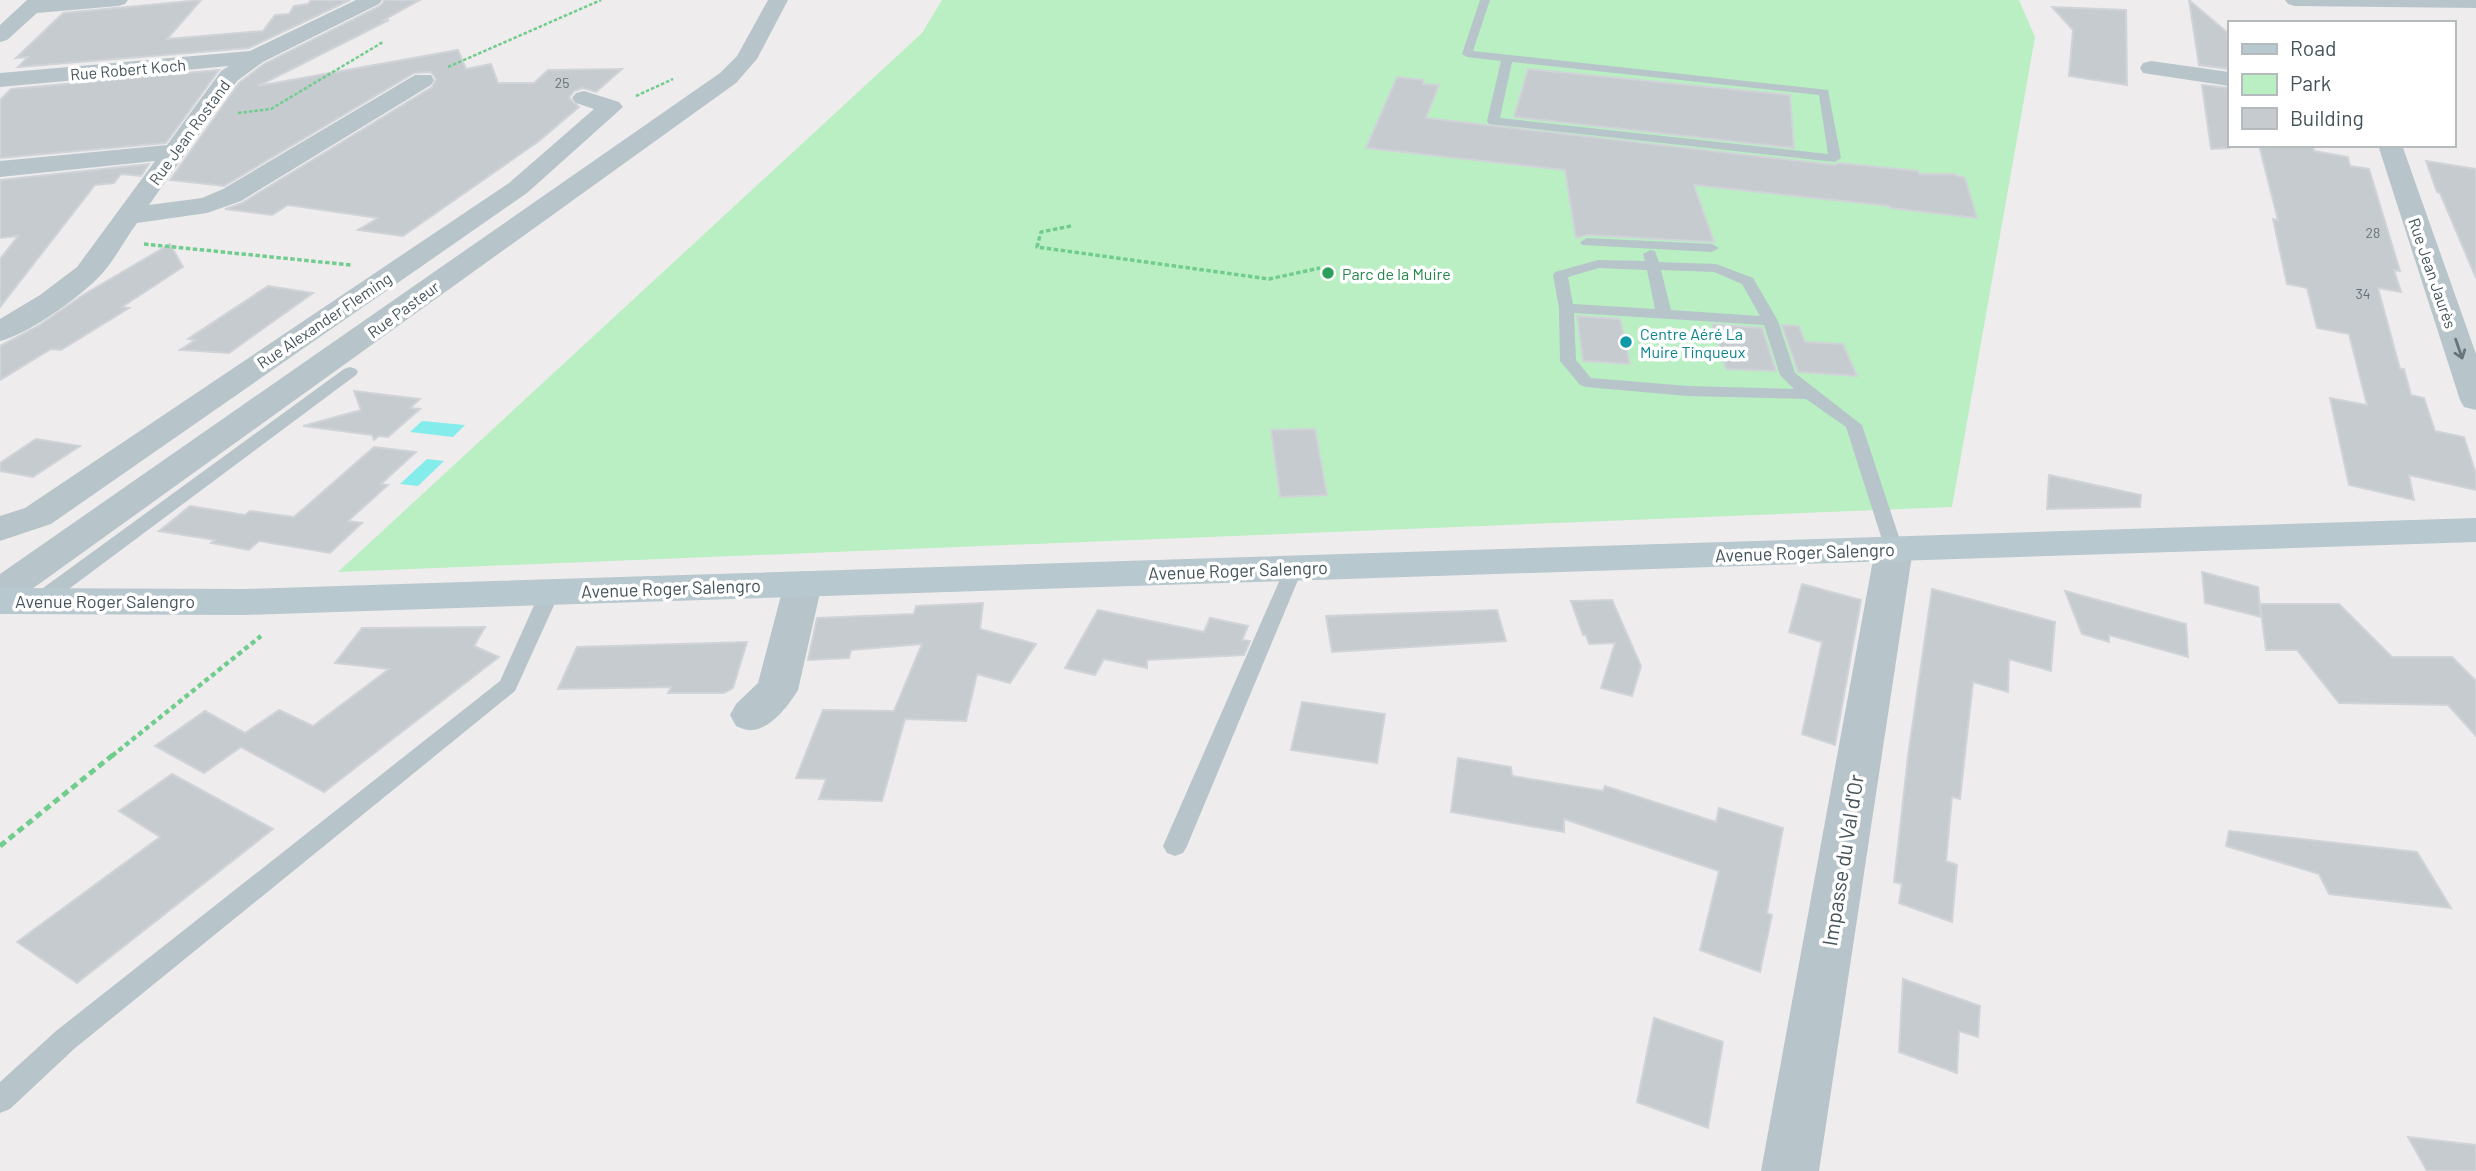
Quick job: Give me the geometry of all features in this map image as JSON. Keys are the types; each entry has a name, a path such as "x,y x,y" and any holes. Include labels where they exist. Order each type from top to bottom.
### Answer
{"street":[{"path":"0,36 35,4 118,0"},
{"name":"Rue Jean Rostand","path":"0,332 50,301 87,273 229,76 256,57 372,0"},
{"name":"Rue Pasteur","path":"0,593 289,403 728,78 746,59 778,0"},
{"path":"2295,0 2476,2"},
{"path":"2341,1 2347,21"},
{"name":"Rue Robert Koch","path":"0,80 256,57"},
{"path":"2151,68 2228,79"},
{"name":"Rue Jean Rostand","path":"128,216 207,205 232,195 423,80"},
{"name":"Rue Alexander Fleming","path":"0,529 38,516 518,188 611,107 584,98"},
{"name":"Rue Jean Jaurès","path":"2391,147 2476,400"},
{"path":"0,169 174,152"},
{"name":"Avenue Roger Salengro","path":"0,601 306,600 2476,530"},
{"name":"Impasse du Val d'Or","path":"1790,1171 1894,549"},
{"path":"751,715 777,690 803,584"}],"lane":[{"path":"1485,0 1467,54 1824,92 1835,158 1493,121 1507,59"},
{"path":"1598,264 1591,243 1706,248 1716,268"},
{"path":"1650,245 1651,266 1664,314"},
{"path":"1810,394 1688,391 1586,382 1569,360 1566,307 1560,275 1598,264 1716,268 1748,281 1770,321 1788,375 1854,425 1894,549"},
{"path":"1566,307 1770,321"},
{"name":"Rue Pasteur","path":"39,601 289,403 350,372"},
{"path":"1175,846 1294,568"},
{"path":"0,1100 65,1040 508,686 550,592"}],"path":[{"path":"423,80 483,50 601,0"},
{"path":"199,117 271,109 383,42"},
{"path":"1071,226 1041,232 1037,247 1269,279 1320,268"},
{"path":"105,248 145,244 398,270"},
{"path":"0,846 306,600"}],"green space":[{"name":"Parc de la Muire","path":"942,0 2019,0 2035,37 1952,507 338,572 922,33"}],"water":[{"path":"422,421 465,425 453,437 410,432"},
{"path":"427,459 444,461 418,486 400,484"}],"building":[{"path":"201,0 167,39 263,31 275,15 289,14 294,6 308,4 311,0 350,0 249,48 18,67 28,57 16,58 63,13"},
{"path":"385,0 420,0 384,20 389,20 258,86 458,50 466,69 491,64 498,83 534,83 548,70 622,69 596,92 583,88 574,91 569,98 579,107 539,141 403,236 358,230 378,218 288,205 272,215 225,209 242,203 432,87 436,79 431,72 414,73 224,186 170,180 239,83 264,64 380,6"},
{"path":"2189,0 2228,33 2228,69 2199,65"},
{"path":"2052,7 2126,10 2127,85 2069,76 2073,30"},
{"path":"1528,69 1790,95 1794,148 1514,117"},
{"path":"219,70 166,143 0,158 0,100 11,89"},
{"path":"1397,77 1424,80 1423,84 1439,85 1426,118 1835,165 1839,163 1918,171 1919,174 1953,174 1965,178 1977,218 1694,185 1714,242 1587,235 1576,238 1565,170 1366,148"},
{"path":"2202,85 2228,88 2229,148 2211,149"},
{"path":"2260,147 2313,147 2314,151 2348,157 2350,166 2369,169 2400,271 2394,270 2401,292 2378,288 2400,369 2404,369 2411,395 2424,398 2435,431 2464,437 2476,474 2476,490 2409,475 2414,500 2349,485 2330,398 2367,405 2349,334 2317,328 2307,288 2287,284 2273,219 2278,220"},
{"path":"2426,161 2476,169 2476,278 2440,193 2437,192"},
{"path":"149,164 141,176 121,174 114,183 95,185 0,307 0,259 18,236 0,238 0,180"},
{"path":"170,244 183,267 122,307 129,308 61,350 51,349 0,380 0,346 38,326 83,295"},
{"path":"268,286 313,293 229,353 180,350 195,340 188,339"},
{"path":"1577,316 1620,319 1630,364 1583,361"},
{"path":"1712,324 1762,328 1776,371 1726,369"},
{"path":"1782,325 1799,326 1805,342 1843,344 1857,376 1798,372"},
{"path":"354,391 420,399 410,408 420,409 388,437 379,436 374,440 372,435 303,426 361,410"},
{"path":"1315,429 1327,495 1280,497 1271,430"},
{"path":"36,439 80,446 33,477 0,471 0,463"},
{"path":"374,447 416,452 381,484 388,485 348,521 362,523 330,553 259,541 249,550 211,543 215,540 159,531 190,506 245,515 250,511 294,517"},
{"path":"2049,475 2141,495 2140,507 2047,509"},
{"path":"2202,572 2258,587 2261,617 2205,603"},
{"path":"1802,584 1861,600 1835,745 1802,734 1822,642 1789,632"},
{"path":"1932,589 2055,622 2051,671 2009,659 2008,692 1973,682 1960,799 1952,797 1946,861 1957,865 1952,922 1899,903 1902,884 1894,882 1908,756"},
{"path":"2065,591 2186,624 2188,657 2109,635 2109,642 2082,634"},
{"path":"1612,600 1641,666 1632,696 1601,688 1615,643 1589,644 1571,601"},
{"path":"983,603 980,629 1036,644 1010,683 977,674 966,721 905,719 882,801 819,799 826,779 796,778 823,710 894,711 922,644 851,650 849,658 808,660 817,618 914,614 916,606"},
{"path":"2260,604 2339,604 2392,657 2452,657 2476,681 2476,736 2448,705 2339,703 2297,650 2266,650"},
{"path":"1098,610 1204,632 1210,618 1248,626 1242,640 1250,641 1244,655 1147,660 1147,668 1104,659 1095,675 1065,668"},
{"path":"1497,610 1506,641 1332,652 1326,616"},
{"path":"485,627 474,646 499,657 324,792 241,747 204,773 155,746 205,711 245,733 279,710 313,726 389,669 335,663 362,628"},
{"path":"747,642 733,688 724,693 668,693 671,687 558,689 577,647"},
{"path":"1302,702 1385,714 1377,763 1291,750"},
{"path":"1458,758 1511,767 1512,776 1603,791 1605,786 1716,822 1719,808 1783,828 1767,913 1772,915 1760,972 1700,950 1719,871 1564,819 1564,832 1451,812"},
{"path":"172,774 273,829 77,983 17,942 160,837 119,811"},
{"path":"2229,831 2417,852 2451,908 2329,894 2319,874 2226,846"},
{"path":"1903,979 1980,1006 1978,1037 1959,1031 1957,1073 1899,1052"},
{"path":"1654,1018 1723,1042 1708,1128 1637,1102"},
{"path":"2408,1137 2476,1145 2476,1171 2427,1171"}],"place":[{"name":"Parc de la Muire","path":"1328,273"},
{"name":"Centre Aéré La Muire Tinqueux","path":"1626,342"}]}
